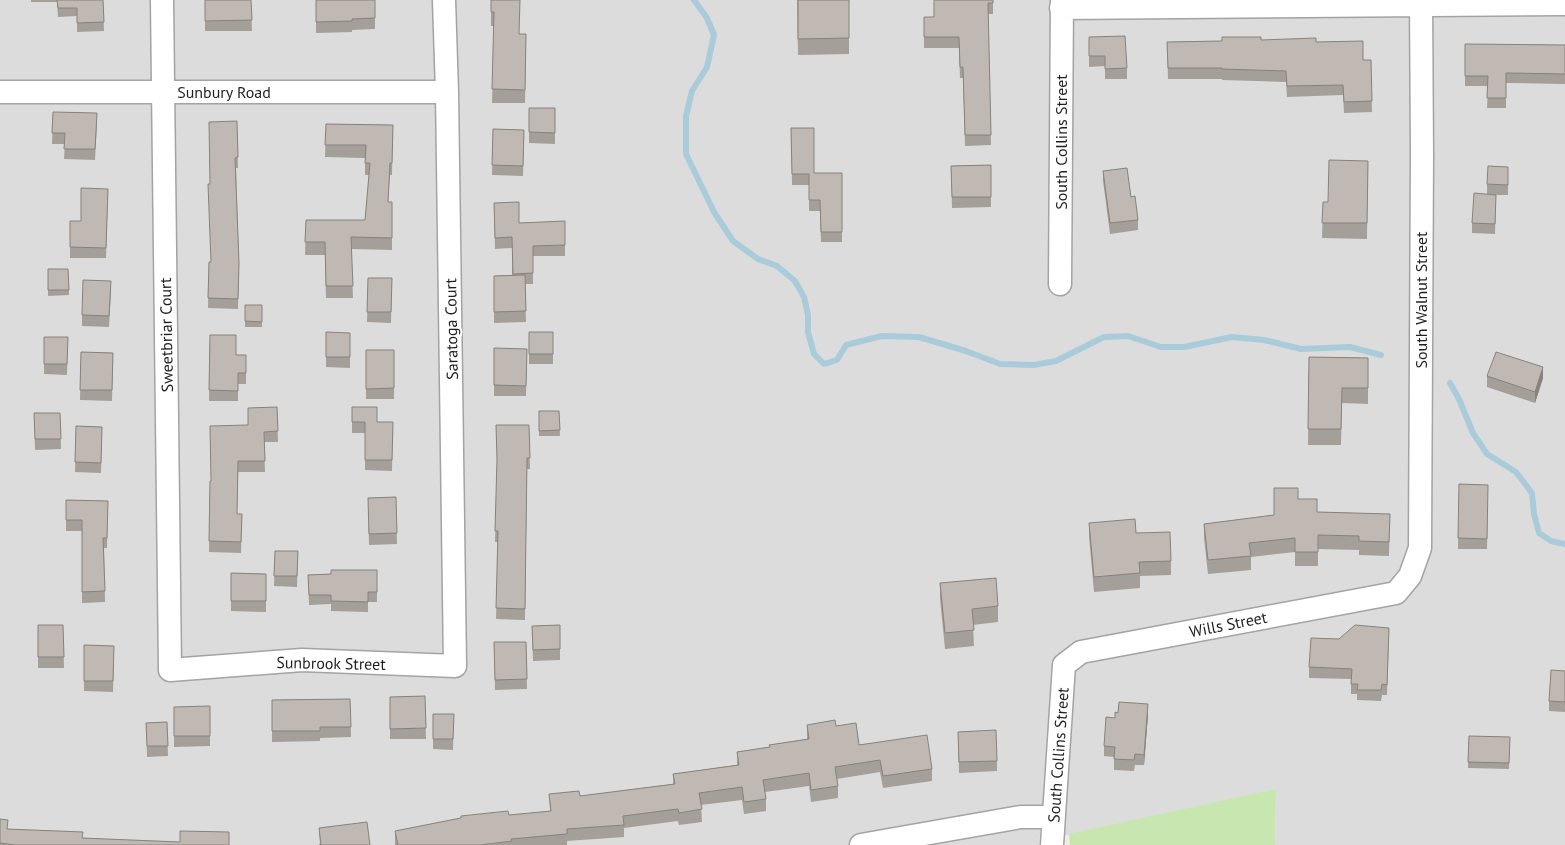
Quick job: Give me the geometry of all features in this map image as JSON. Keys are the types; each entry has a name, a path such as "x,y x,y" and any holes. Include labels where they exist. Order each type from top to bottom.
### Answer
{"street":[{"name":"Sweetbriar Court","path":"162,0 170,670"},
{"name":"Saratoga Court","path":"444,0 455,659"},
{"path":"1062,4 1421,2 1565,4"},
{"name":"South Walnut Street","path":"1396,593 1410,576 1420,548 1421,2"},
{"name":"South Collins Street","path":"1060,284 1062,4"},
{"name":"Sunbury Road","path":"0,92 447,92"},
{"name":"Wills Street","path":"1064,665 1081,652 1396,593"},
{"name":"Sunbrook Street","path":"170,670 302,660 455,666 455,659"},
{"name":"South Collins Street","path":"1052,845 1064,665"},
{"path":"861,845 1021,816 1053,816"}],"shaded area":[{"path":"0,0 1565,0 1565,845 1275,845 1276,789 1062,836 1055,661 1039,845 0,845"}],"green space":[{"path":"1276,789 1275,845 1070,845 1069,834"}],"building":[{"path":"57,0 103,0 104,22 77,23 77,8 58,8"},
{"path":"205,0 251,0 252,20 205,21"},
{"path":"316,0 375,0 375,18 316,22"},
{"path":"491,0 520,0 519,34 526,34 525,90 492,89 494,12 491,12"},
{"path":"798,0 849,0 849,38 798,39"},
{"path":"934,0 993,0 993,3 988,3 991,135 965,135 963,67 960,67 959,37 924,37 924,17 934,17"},
{"path":"1125,36 1127,68 1105,69 1105,56 1089,56 1089,37"},
{"path":"1222,37 1261,37 1261,40 1316,38 1316,42 1363,41 1363,60 1371,60 1372,101 1344,102 1343,85 1287,86 1286,71 1168,68 1167,42 1222,41"},
{"path":"1465,44 1565,45 1565,74 1506,73 1506,98 1487,98 1488,76 1465,76"},
{"path":"529,108 555,108 555,133 529,132"},
{"path":"53,112 97,113 95,149 64,149 65,133 52,133"},
{"path":"237,121 238,157 235,158 239,263 238,299 208,298 209,262 211,262 208,184 210,184 209,122"},
{"path":"326,124 393,125 388,202 392,202 392,238 351,237 353,286 326,286 325,242 305,242 306,220 365,220 370,163 365,163 366,145 325,145"},
{"path":"791,128 814,128 814,173 842,173 842,232 821,232 820,200 809,200 809,174 792,174"},
{"path":"493,129 524,130 523,166 492,165"},
{"path":"1329,160 1368,161 1367,223 1322,223 1323,202 1328,202"},
{"path":"991,165 991,197 952,197 951,166"},
{"path":"1488,166 1508,167 1508,185 1487,184"},
{"path":"1127,168 1131,197 1135,196 1138,220 1110,223 1103,171"},
{"path":"81,188 108,189 106,248 70,247 70,221 81,221"},
{"path":"1474,193 1496,195 1495,224 1472,223"},
{"path":"519,202 519,223 565,221 565,245 533,246 533,273 513,274 512,237 495,238 494,203"},
{"path":"48,269 68,269 69,290 48,290"},
{"path":"525,275 526,311 494,312 494,276"},
{"path":"368,278 392,278 391,312 367,312"},
{"path":"83,280 111,281 109,316 82,315"},
{"path":"245,305 262,305 262,322 245,321"},
{"path":"326,332 350,333 350,357 326,357"},
{"path":"529,332 553,332 553,354 529,354"},
{"path":"210,335 236,335 236,355 246,355 246,373 238,373 238,391 209,390"},
{"path":"44,337 68,337 67,364 44,364"},
{"path":"494,348 527,349 526,386 494,385"},
{"path":"366,350 394,350 394,388 366,389"},
{"path":"81,352 113,353 112,390 80,390"},
{"path":"1496,352 1543,367 1535,392 1487,376"},
{"path":"1309,357 1368,358 1368,388 1342,388 1341,429 1308,429"},
{"path":"277,407 278,431 264,432 265,461 238,461 237,514 242,514 241,542 209,541 210,426 248,425 248,408"},
{"path":"352,407 377,407 377,422 393,422 392,460 365,460 365,422 352,422"},
{"path":"539,411 559,411 560,430 539,431"},
{"path":"34,413 60,413 61,439 35,439"},
{"path":"496,425 529,425 530,458 527,458 525,609 496,608 498,531 495,531"},
{"path":"76,426 102,427 101,463 75,462"},
{"path":"1459,484 1488,485 1487,539 1458,538"},
{"path":"1274,488 1298,488 1298,499 1317,499 1317,512 1390,514 1389,542 1359,541 1359,536 1318,535 1318,552 1295,552 1295,538 1249,543 1251,556 1208,560 1204,524 1274,515"},
{"path":"396,497 397,533 369,534 368,498"},
{"path":"66,500 108,501 107,538 103,538 105,591 82,592 82,520 66,520"},
{"path":"1135,519 1136,533 1170,532 1171,561 1139,562 1140,573 1094,577 1089,523"},
{"path":"275,551 298,551 297,576 274,576"},
{"path":"331,570 377,570 377,592 368,592 368,602 331,601 331,595 309,595 308,575 331,574"},
{"path":"231,573 266,574 266,601 231,601"},
{"path":"996,578 998,606 972,609 974,630 945,633 940,583"},
{"path":"38,625 63,625 64,657 38,657"},
{"path":"560,625 560,649 533,650 532,626"},
{"path":"1355,625 1389,628 1387,685 1382,684 1381,690 1357,690 1358,684 1351,684 1352,669 1309,667 1311,638 1339,639"},
{"path":"494,642 526,642 527,679 495,680"},
{"path":"84,645 114,646 113,681 84,681"},
{"path":"1551,670 1565,671 1565,702 1549,701"},
{"path":"425,696 426,728 390,729 390,697"},
{"path":"350,699 351,727 320,727 320,731 272,731 272,700"},
{"path":"1119,702 1148,704 1144,755 1135,754 1134,760 1114,759 1115,747 1104,746 1106,717 1115,718 1115,712 1118,713"},
{"path":"210,706 210,736 174,736 174,707"},
{"path":"433,714 454,714 453,739 433,739"},
{"path":"835,720 836,726 856,723 859,745 927,735 932,769 883,776 880,760 835,767 838,786 811,790 809,773 763,780 766,799 744,802 742,787 699,793 702,809 679,813 678,809 623,816 624,825 567,829 567,834 511,839 512,841 480,845 398,845 395,831 461,818 461,816 508,811 509,815 551,811 549,794 579,791 580,796 675,784 673,774 739,765 737,752 809,739 807,725"},
{"path":"167,722 168,746 147,746 146,723"},
{"path":"996,730 997,761 959,762 958,732"},
{"path":"1469,736 1510,737 1509,763 1468,762"},
{"path":"0,819 8,820 7,829 83,832 82,838 180,842 180,831 229,832 229,845 15,845 0,843"},
{"path":"367,822 370,845 321,845 319,828"}],"waterway":[{"path":"694,0 707,18 714,35 707,67 692,91 686,116 686,154 714,212 733,241 758,259 777,266 795,281 804,297 808,315 808,332 814,354 824,364 837,360 846,345 882,336 919,337 966,351 1000,364 1034,365 1056,361 1104,337 1128,336 1161,347 1184,347 1232,337 1264,340 1301,349 1350,347 1381,355"},
{"path":"1450,383 1473,433 1487,454 1516,472 1532,493 1534,514 1539,533 1551,541 1565,544"}]}
